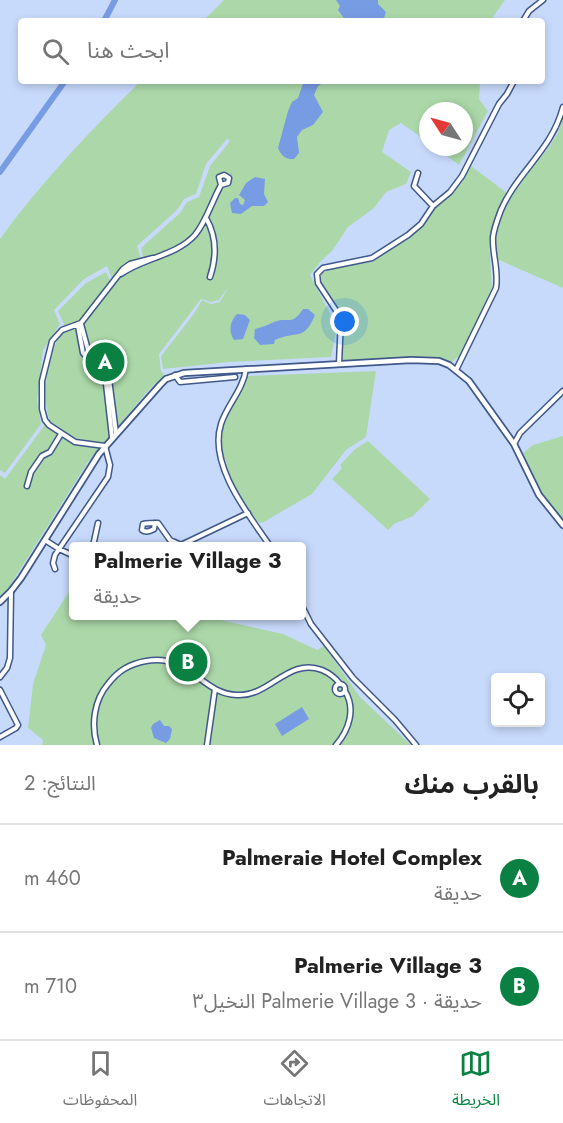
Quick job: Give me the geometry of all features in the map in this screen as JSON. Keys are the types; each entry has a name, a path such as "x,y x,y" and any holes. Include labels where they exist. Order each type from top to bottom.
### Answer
{"street":[{"path":"525,18 543,0"},
{"path":"339,364 341,318 318,283 317,274 323,268 375,256 416,229 433,206 450,192 462,176 499,104 512,84"},
{"path":"456,370 496,288 497,274 493,239 501,211 516,184 549,142 557,128 563,107"},
{"path":"418,173 414,186 433,206"},
{"path":"105,446 75,442 49,425 42,415 43,375 52,341 62,330 80,325 116,279 129,269 190,240 201,227 221,185"},
{"path":"206,217 211,226 216,250 210,277"},
{"path":"201,227 211,226"},
{"path":"80,325 88,350 108,371 114,435"},
{"path":"0,602 12,591 82,478 114,435 160,385 175,375 196,371 429,359 439,361 456,370 474,387 514,444 539,495 563,525"},
{"path":"246,369 240,387 225,413 218,440 222,466 267,542"},
{"path":"175,375 180,382 235,376"},
{"path":"514,444 520,433 563,391"},
{"path":"509,437 520,433"},
{"path":"27,486 42,456 50,452 52,445 61,434"},
{"path":"55,569 53,563 59,549 108,477 110,465 105,446"},
{"path":"188,542 248,513"},
{"path":"94,542 98,523"},
{"path":"155,523 161,526 170,540 175,542"},
{"path":"45,540 69,554"},
{"path":"0,677 7,668 10,658 12,591"},
{"path":"306,614 311,624 353,678 395,720 416,745"},
{"path":"97,745 95,714 98,701 111,680 128,665 148,660 173,662 185,667 215,689 236,695 252,694 261,690 291,670 309,667 328,672 342,684 351,705 351,714 343,736 336,745"},
{"path":"345,691 339,694 336,692 336,686 353,678"},
{"path":"207,745 215,689"},
{"path":"0,690 18,725 0,738"}],"green space":[{"path":"224,0 505,0 492,18 206,18"},
{"path":"138,84 480,84 479,99 488,111 473,139 473,102 419,102 419,136 401,123 389,130 382,152 411,172 406,184 386,192 374,208 348,227 332,251 310,275 337,327 331,357 229,362 163,369 161,356 202,300 211,304 220,302 229,286 219,300 211,302 201,299 159,354 161,371 166,376 153,385 88,462 6,592 0,596 0,475 5,479 49,419 46,407 46,382 54,347 64,324 58,311 86,283 106,272 112,285 131,269 144,263 141,248 180,213 187,202 199,197 210,166 230,141 227,139 206,164 196,194 184,199 177,210 137,246 141,259 127,263 112,279 107,266 84,279 54,310 60,324 43,350 37,400 41,424 5,473 0,470 0,239 67,157"},
{"path":"563,116 563,288 495,260 495,235 506,205 520,180 547,150 558,133"},
{"path":"447,156 464,156 459,165"},
{"path":"471,166 507,193 499,208 489,242 492,287 462,353 451,363 412,357 344,362 342,360 343,324 321,285 319,274 345,265 372,262 413,234 434,208 459,186"},
{"path":"376,371 366,437 346,450 312,494 262,523 256,521 223,467 227,463 221,453 219,442 225,419 247,376"},
{"path":"563,436 563,519 539,490 523,453 533,445"},
{"path":"368,441 430,499 413,516 394,524 388,530 332,479 342,468 340,465 354,450"},
{"path":"69,592 69,620 221,620 283,634 317,650 324,646 360,697 411,745 42,745 43,740 28,728 33,684 46,645 41,635"}],"water":[{"path":"336,0 378,0 378,4 386,12 384,18 344,18 338,10 340,6"},
{"path":"303,84 321,84 314,95 323,112 313,125 302,130 297,137 299,153 294,159 288,159 278,148 288,111 292,102 298,98"},
{"path":"255,177 265,179 264,194 268,202 264,206 252,206 241,214 232,213 230,203 238,198 240,204 243,205 245,200 239,195 246,183"},
{"path":"303,309 308,309 315,315 303,332 282,337 275,340 274,344 260,345 254,338 255,329 279,320 296,318"},
{"path":"237,314 245,315 250,320 243,339 234,340 231,326"},
{"path":"302,707 309,719 282,736 275,724"},
{"path":"160,720 164,726 172,729 170,739 166,743 154,738 151,728"}],"waterway":[{"path":"106,18 115,0"},
{"path":"0,172 63,84"}],"place":[{"name":"Palmeraie Hotel Complex","path":"105,362"},
{"name":"Palmerie Village 3","path":"188,662"}]}
